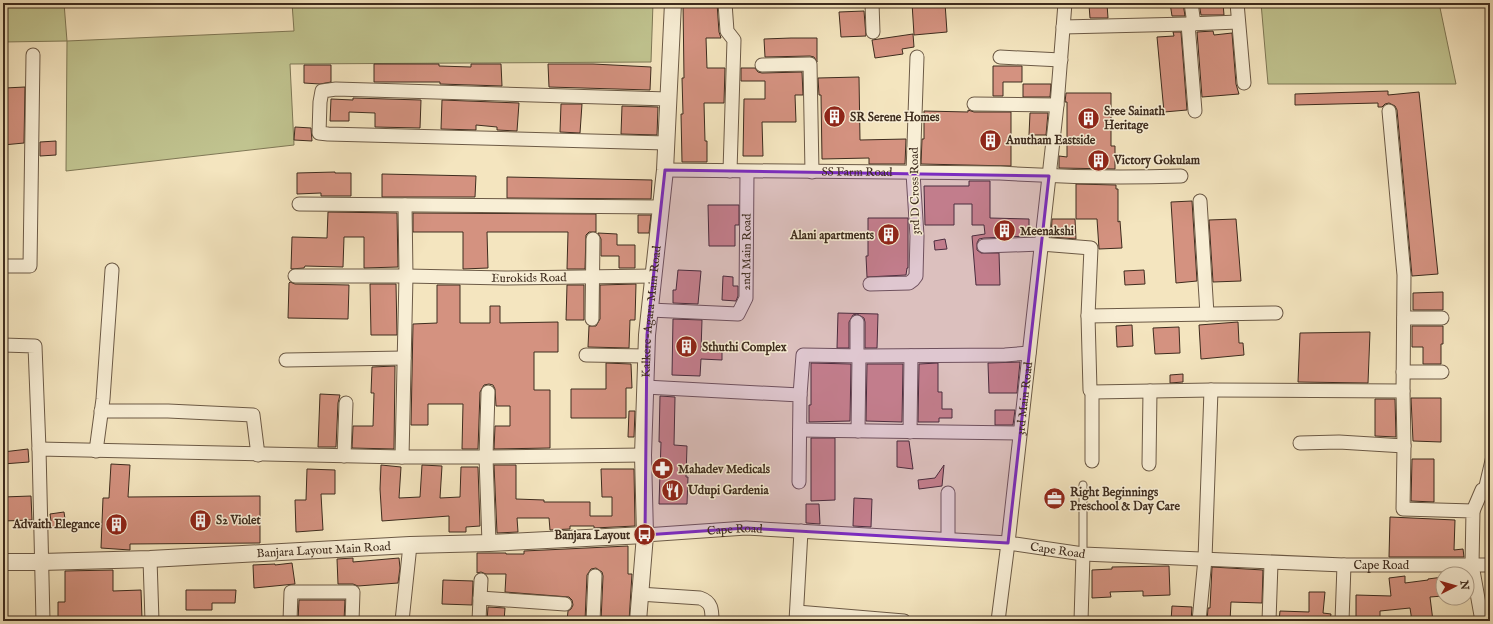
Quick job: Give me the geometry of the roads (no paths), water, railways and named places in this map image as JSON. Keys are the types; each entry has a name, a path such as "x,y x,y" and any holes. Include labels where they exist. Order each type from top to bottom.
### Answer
{"street":[{"name":"Kalkere-Agara Main Road","path":"638,621 645,535 644,455 646,356 660,206 665,170 673,3"},
{"path":"726,3 727,31 734,40 730,171"},
{"path":"872,3 873,32"},
{"name":"3rd Main Road","path":"998,621 1042,244 1057,104 1065,3"},
{"path":"1191,3 1195,111"},
{"path":"1237,3 1244,83"},
{"path":"1063,27 1238,22"},
{"path":"3,266 30,266 33,55"},
{"name":"3rd D Cross Road","path":"870,284 909,283 916,276 914,172 917,57"},
{"path":"1000,57 1061,60"},
{"path":"762,65 810,64 812,172"},
{"path":"666,143 319,133 320,102 322,91 336,89 668,99"},
{"path":"974,104 1057,104"},
{"path":"1389,110 1404,275 1403,509 1473,511"},
{"name":"SS Farm Road","path":"665,170 747,172 1000,173 1121,178 1181,176"},
{"name":"2nd Main Road","path":"650,310 738,314 746,298 747,172"},
{"path":"1200,201 1207,314"},
{"path":"299,204 660,206"},
{"path":"402,457 406,276 405,205"},
{"path":"592,319 593,239"},
{"path":"984,246 1042,244 1091,248 1088,316 1090,390 1092,392 1092,460"},
{"path":"96,451 101,411 112,270"},
{"name":"Eurokids Road","path":"295,276 505,278 653,276"},
{"path":"1088,316 1276,312"},
{"path":"1404,318 1442,318"},
{"path":"857,322 858,431"},
{"path":"3,345 35,346 39,449 42,621"},
{"path":"799,482 800,395 803,355 911,356 1005,355 1029,353"},
{"path":"586,355 646,356"},
{"path":"910,432 911,356"},
{"path":"286,360 404,358"},
{"path":"1403,372 1442,372"},
{"path":"645,387 800,395"},
{"path":"1092,392 1211,390 1403,391"},
{"path":"1199,621 1205,559 1211,390"},
{"path":"488,392 486,457 490,544"},
{"path":"1150,392 1150,464"},
{"path":"344,456 346,403"},
{"path":"101,411 168,411 253,415 258,454"},
{"path":"800,430 1020,434"},
{"path":"1300,442 1340,442 1404,446"},
{"path":"39,449 402,457 644,455"},
{"path":"1482,621 1472,565 1473,511 1486,490"},
{"path":"948,493 948,539"},
{"name":"Cape Road","path":"645,535 746,528 1008,543 1083,554 1344,565 1490,565"},
{"path":"801,532 796,617 904,621"},
{"name":"Banjara Layout Main Road","path":"3,562 150,559 410,545 490,544 645,535"},
{"path":"402,621 410,545"},
{"path":"1081,621 1083,554"},
{"path":"150,559 152,621"},
{"path":"1269,621 1272,563"},
{"path":"1342,621 1344,565"},
{"path":"593,621 595,576"},
{"path":"479,621 481,580"},
{"path":"290,621 291,592 353,592 352,621"},
{"path":"639,594 700,598 706,600 711,606 712,621"},
{"path":"480,598 565,604"}],"lane":[{"path":"1486,490 1490,456"},
{"path":"1083,485 1083,554"}],"place":[{"name":"SR Serene Homes","path":"834,117"},
{"name":"Sree Sainath Heritage","path":"1089,118"},
{"name":"Anutham Eastside","path":"990,140"},
{"name":"Victory Gokulam","path":"1098,160"},
{"name":"Meenakshi","path":"1004,231"},
{"name":"Alani apartments","path":"889,235"},
{"name":"Sthuthi Complex","path":"687,347"},
{"name":"Mahadev Medicals","path":"663,469"},
{"name":"Udupi Gardenia","path":"673,490"},
{"name":"Right Beginnings Preschool & Day Care","path":"1054,499"},
{"name":"S2 Violet","path":"200,520"},
{"name":"Advaith Elegance","path":"116,524"},
{"name":"Banjara Layout","path":"645,535"}]}
